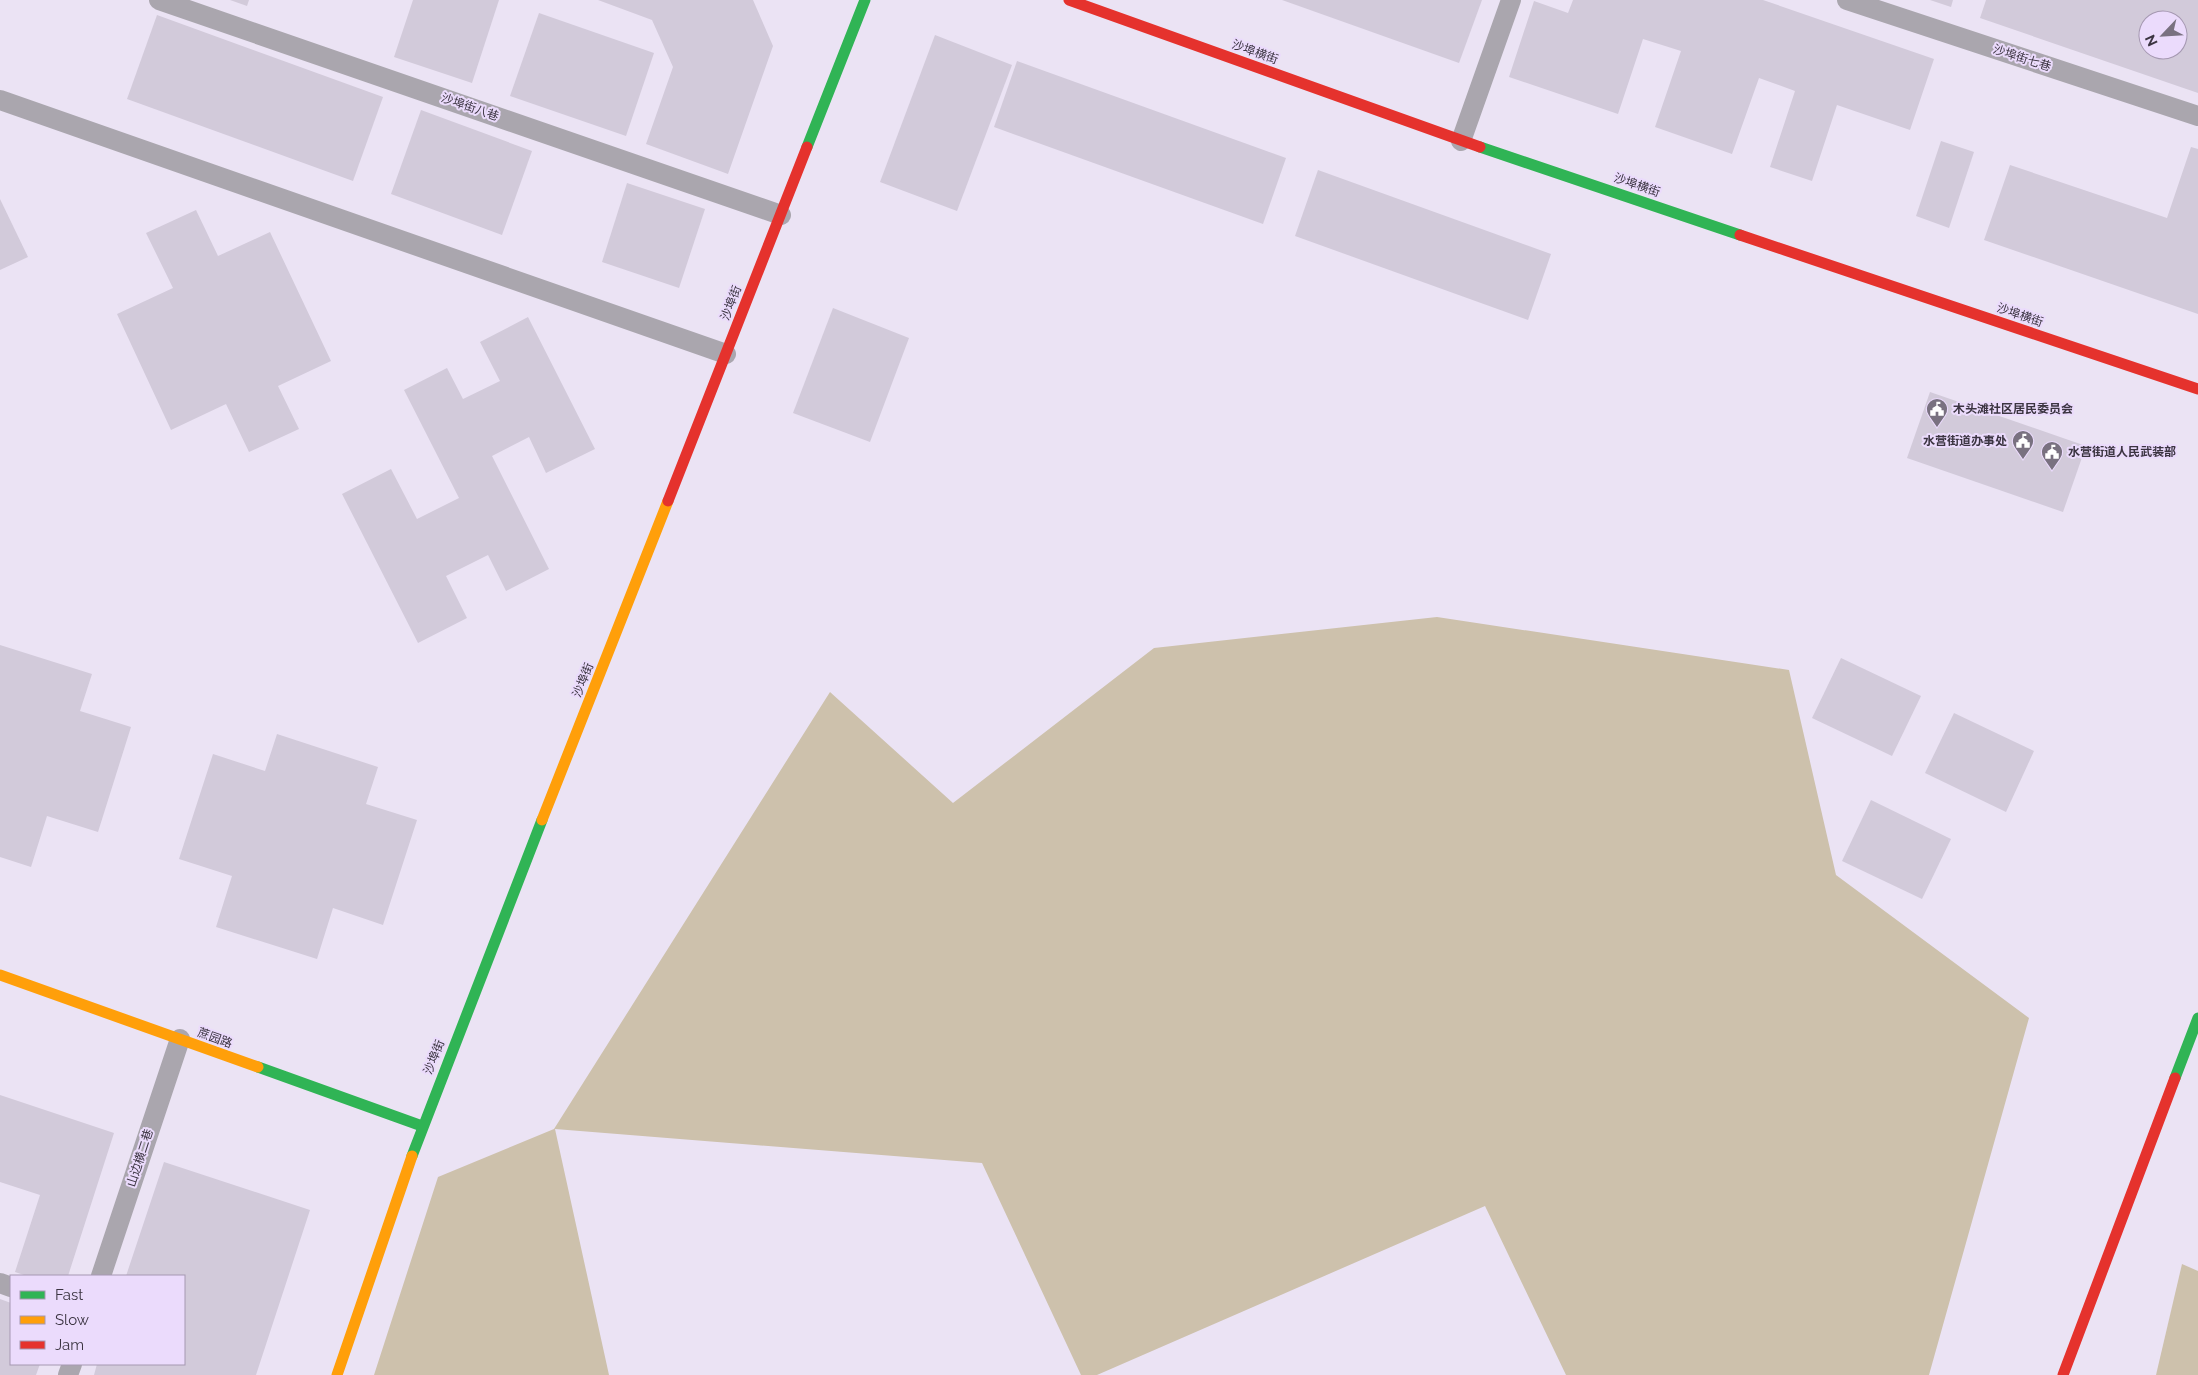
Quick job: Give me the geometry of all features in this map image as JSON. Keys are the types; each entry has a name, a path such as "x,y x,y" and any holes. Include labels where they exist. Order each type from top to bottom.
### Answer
{"street":[{"name":"沙埠街","path":"337,1375 422,1126 865,0"},
{"name":"沙埠横街","path":"1069,0 1461,141 2198,390"},
{"name":"蔗园路","path":"0,975 422,1126"},
{"path":"2063,1375 2198,1018"}],"lane":[{"name":"沙埠街八巷","path":"159,0 781,215"},
{"path":"1461,141 1512,0"},
{"name":"沙埠街七巷","path":"1847,0 2198,116"},
{"path":"0,100 726,354"},
{"name":"山边横二巷","path":"101,1275 180,1039"}],"shaded area":[{"path":"1437,617 1789,670 1836,875 2029,1018 1929,1375 1566,1375 1485,1206 1097,1375 1081,1375 982,1163 555,1129 609,1375 374,1375 438,1177 554,1129 830,692 953,803 1154,648"},
{"path":"2182,1264 2198,1271 2198,1375 2156,1375"}],"building":[{"path":"230,0 249,0 247,6"},
{"path":"413,0 499,0 472,83 394,57"},
{"path":"598,0 753,0 773,46 728,174 646,144 673,67 652,20"},
{"path":"1282,0 1482,0 1459,63"},
{"path":"1573,0 1763,0 1934,59 1910,130 1837,105 1812,181 1770,167 1795,91 1759,78 1732,154 1655,127 1681,51 1643,39 1618,114 1509,77 1534,1 1568,13"},
{"path":"1930,0 1953,0 1951,7"},
{"path":"1986,0 2198,0 2198,93 1980,18"},
{"path":"539,13 654,53 626,136 510,96"},
{"path":"157,15 383,97 353,181 127,99"},
{"path":"935,35 1012,65 957,211 880,182"},
{"path":"1017,61 1286,158 1263,224 994,127"},
{"path":"421,110 532,151 502,235 391,194"},
{"path":"1941,141 1974,152 1949,228 1916,216"},
{"path":"2191,147 2198,149 2198,314 1984,240 2010,165 2167,218"},
{"path":"1318,170 1551,254 1528,320 1295,236"},
{"path":"627,183 705,209 679,288 602,262"},
{"path":"0,199 28,257 0,270"},
{"path":"196,210 218,256 270,232 331,361 278,386 299,429 249,452 226,404 171,430 117,314 173,288 146,233"},
{"path":"833,308 909,338 870,442 793,413"},
{"path":"528,317 595,449 546,473 529,437 492,456 549,569 506,591 488,555 446,576 467,618 418,643 342,494 391,469 417,519 459,498 404,390 447,368 463,399 500,381 480,342"},
{"path":"1930,392 2086,446 2063,512 1907,458"},
{"path":"0,645 92,674 80,711 131,727 98,832 47,816 31,867 0,857"},
{"path":"1841,658 1921,696 1892,756 1812,718"},
{"path":"1954,713 2034,751 2006,812 1925,773"},
{"path":"277,734 378,767 366,804 417,820 383,925 333,908 317,959 216,927 232,876 179,859 213,754 265,771"},
{"path":"1871,800 1951,839 1922,899 1842,861"},
{"path":"0,1095 114,1133 68,1275 24,1275 15,1272 40,1195 0,1182"},
{"path":"164,1162 310,1210 256,1375 94,1375 97,1365 185,1365 185,1275 126,1275"},
{"path":"0,1299 10,1303 10,1365 40,1365 36,1375 0,1375"}],"traffic: fast":[{"path":"807,147 865,0"},
{"path":"1480,147 1740,235"},
{"path":"412,1156 542,820"},
{"path":"2175,1078 2198,1018"},
{"path":"258,1067 422,1126"}],"traffic: slow":[{"path":"542,820 668,501"},
{"path":"0,975 258,1067"},
{"path":"337,1375 412,1156"}],"traffic: jam":[{"path":"1069,0 1480,147"},
{"path":"668,501 807,147"},
{"path":"1740,235 2198,389"},
{"path":"2063,1375 2175,1078"}],"place":[{"name":"木头滩社区居民委员会","path":"1937,428"},
{"name":"水营街道办事处","path":"2023,460"},
{"name":"水营街道人民武装部","path":"2052,471"}]}
